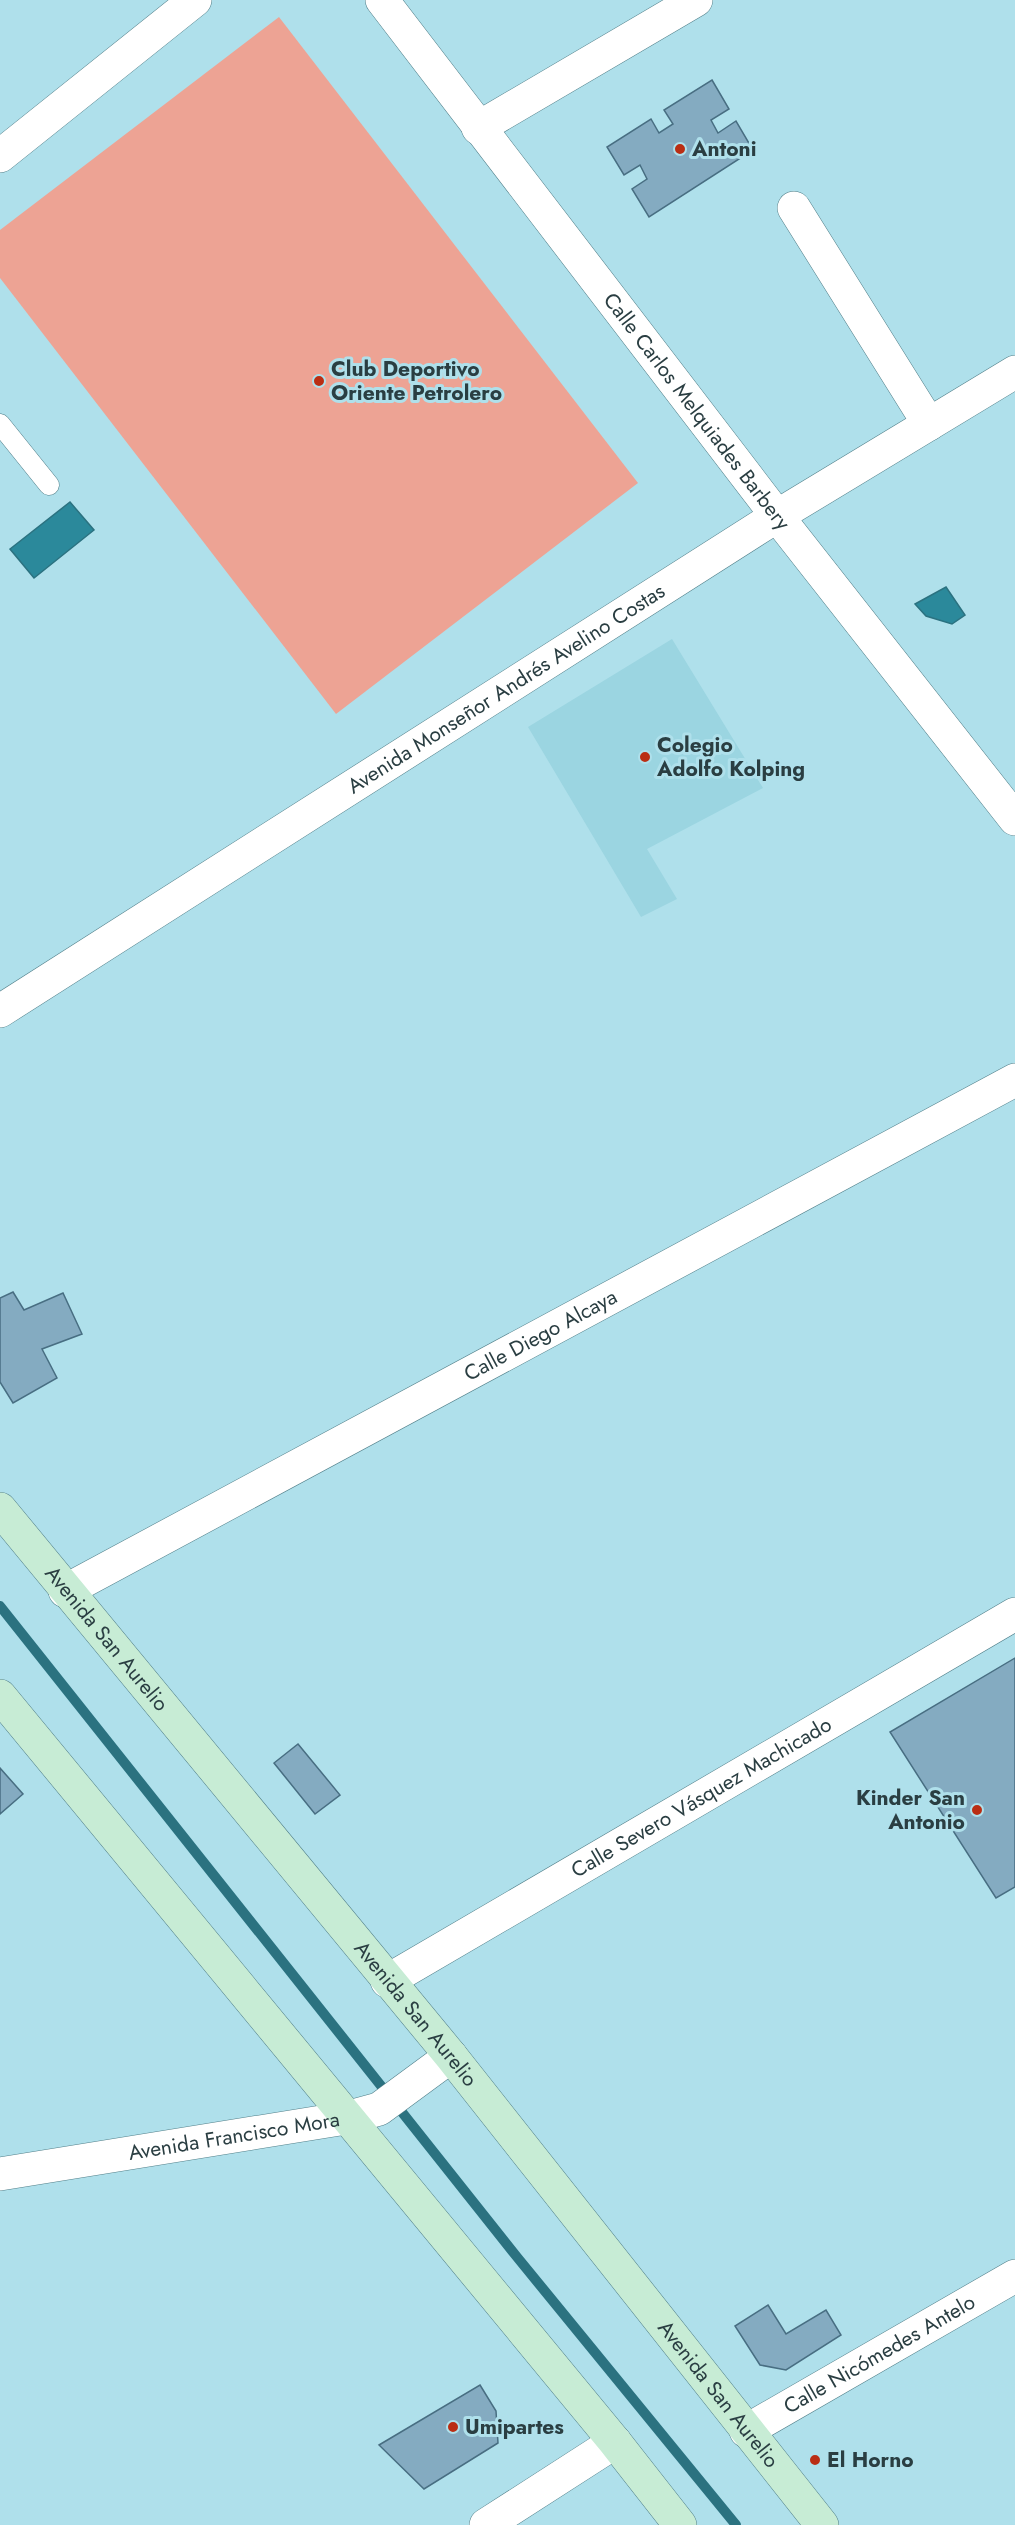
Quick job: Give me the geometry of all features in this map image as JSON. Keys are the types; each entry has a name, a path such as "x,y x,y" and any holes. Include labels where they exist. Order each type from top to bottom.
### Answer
{"main road":[{"name":"Avenida San Aurelio","path":"0,1509 387,1981 440,2065 822,2525"},
{"path":"0,1696 345,2118 615,2442 680,2525"}],"street":[{"path":"0,156 195,0"},
{"name":"Calle Carlos Melquiades Barbery","path":"382,0 777,516 1015,819"},
{"path":"478,128 696,0"},
{"path":"794,208 930,424"},
{"name":"Avenida Monseñor Andrés Avelino Costas","path":"0,1011 777,516 1015,372"},
{"name":"Calle Diego Alcaya","path":"65,1591 1015,1080"},
{"name":"Calle Severo Vásquez Machicado","path":"387,1981 1015,1614"},
{"name":"Avenida Francisco Mora","path":"0,2174 345,2118 379,2109 440,2065"},
{"name":"Calle Nicómedes Antelo","path":"746,2431 1015,2277"},
{"path":"486,2525 615,2442"}],"lane":[{"path":"0,424 50,485"}],"shaded area":[{"name":"Club Deportivo Oriente Petrolero","path":"279,17 638,483 336,714 0,278 0,230"},
{"path":"70,502 94,530 34,578 10,549"},
{"path":"946,587 965,615 952,624 926,616 915,604"},
{"name":"Colegio Adolfo Kolping","path":"672,639 763,788 647,849 677,899 641,917 528,727"}],"building":[{"name":"Antoni","path":"712,80 729,109 711,120 718,133 736,121 753,150 649,217 632,189 647,179 640,165 624,175 607,147 651,119 659,133 673,124 664,110"},
{"path":"13,1292 24,1310 63,1293 82,1334 42,1349 57,1378 13,1403 0,1382 0,1298"},
{"name":"Kinder San Antonio","path":"1015,1658 1015,1887 996,1898 890,1732"},
{"path":"298,1744 340,1795 315,1814 274,1763"},
{"path":"0,1768 23,1794 0,1814"},
{"path":"768,2305 786,2334 826,2310 841,2335 786,2370 760,2365 735,2326"},
{"name":"Umipartes","path":"480,2385 496,2411 498,2443 424,2489 379,2445"}],"waterway":[{"path":"0,1606 517,2257 736,2525"}],"place":[{"name":"Antoni","path":"680,149"},
{"name":"Club Deportivo Oriente Petrolero","path":"319,381"},
{"name":"Colegio Adolfo Kolping","path":"645,757"},
{"name":"Kinder San Antonio","path":"977,1810"},
{"name":"Umipartes","path":"453,2427"},
{"name":"El Horno","path":"815,2460"}]}
